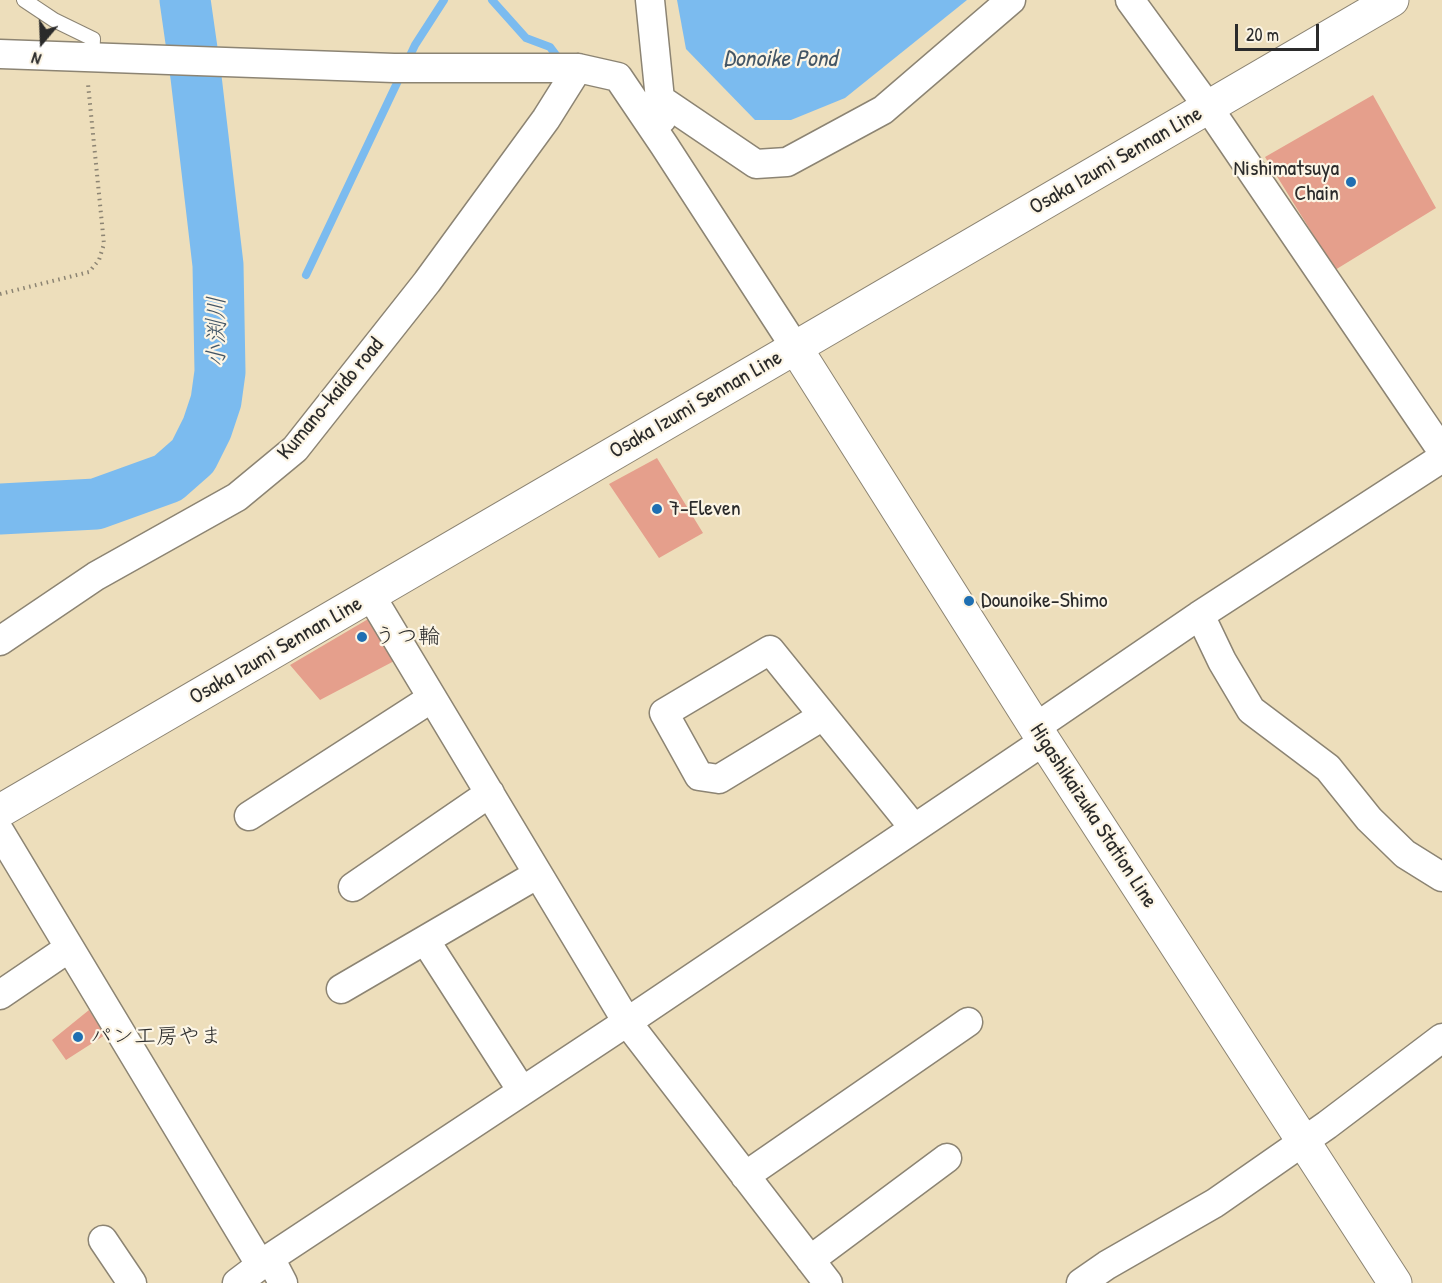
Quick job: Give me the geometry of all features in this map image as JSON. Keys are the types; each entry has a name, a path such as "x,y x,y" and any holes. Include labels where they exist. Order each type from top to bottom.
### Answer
{"main road":[{"name":"Osaka Izumi Sennan Line","path":"0,811 1392,0"},
{"name":"Higashikaizuka Station Line","path":"795,346 1040,734 1395,1283"}],"street":[{"path":"650,0 664,145"},
{"path":"660,99 756,164 787,162 883,110 1011,0"},
{"path":"1130,0 1208,107 1442,451"},
{"path":"0,54 403,68 578,68 618,78 795,346"},
{"name":"Kumano-kaido road","path":"0,641 96,576 237,497 295,449 426,282 546,120 578,68"},
{"path":"237,1283 271,1269 522,1091 914,828 1200,615 1442,458"},
{"path":"371,596 627,1022 828,1283"},
{"path":"1200,615 1222,661 1251,710 1328,768 1369,819 1405,854 1442,877"},
{"path":"823,716 718,779 699,776 664,713 770,650 914,828"},
{"path":"249,816 432,698"},
{"path":"353,887 490,794"},
{"path":"0,832 69,948 271,1269"},
{"path":"341,989 538,874"},
{"path":"425,940 522,1091"},
{"path":"0,995 69,948"},
{"path":"746,1176 968,1022"},
{"path":"1081,1283 1107,1264 1215,1203 1442,1038"},
{"path":"810,1260 947,1158"},
{"path":"103,1240 132,1283"}],"lane":[{"path":"24,0 54,20 93,39 92,58"}],"path":[{"path":"0,294 89,272 99,260 104,244 87,73 92,58"}],"water":[{"name":"Donoike Pond","path":"677,0 967,0 845,98 791,120 755,120 686,49"}],"building":[{"name":"Nishimatsuya Chain","path":"1373,95 1436,208 1335,270 1265,157"},
{"name":"7-Eleven","path":"657,458 703,533 659,558 609,484"},
{"name":"うつ輪","path":"375,615 398,659 320,700 290,665"},
{"name":"パン工房やま","path":"89,1010 105,1035 66,1060 52,1040"}],"waterway":[{"name":"小渕川","path":"0,509 96,504 168,478 193,456 207,428 216,401 220,372 218,265 185,0"},
{"path":"306,275 415,45 444,0"},
{"path":"492,0 526,38 550,47 559,59"}],"place":[{"name":"Nishimatsuya Chain","path":"1351,182"},
{"name":"7-Eleven","path":"657,509"},
{"name":"Dounoike-Shimo","path":"969,601"},
{"name":"うつ輪","path":"362,637"},
{"name":"パン工房やま","path":"78,1037"}]}
